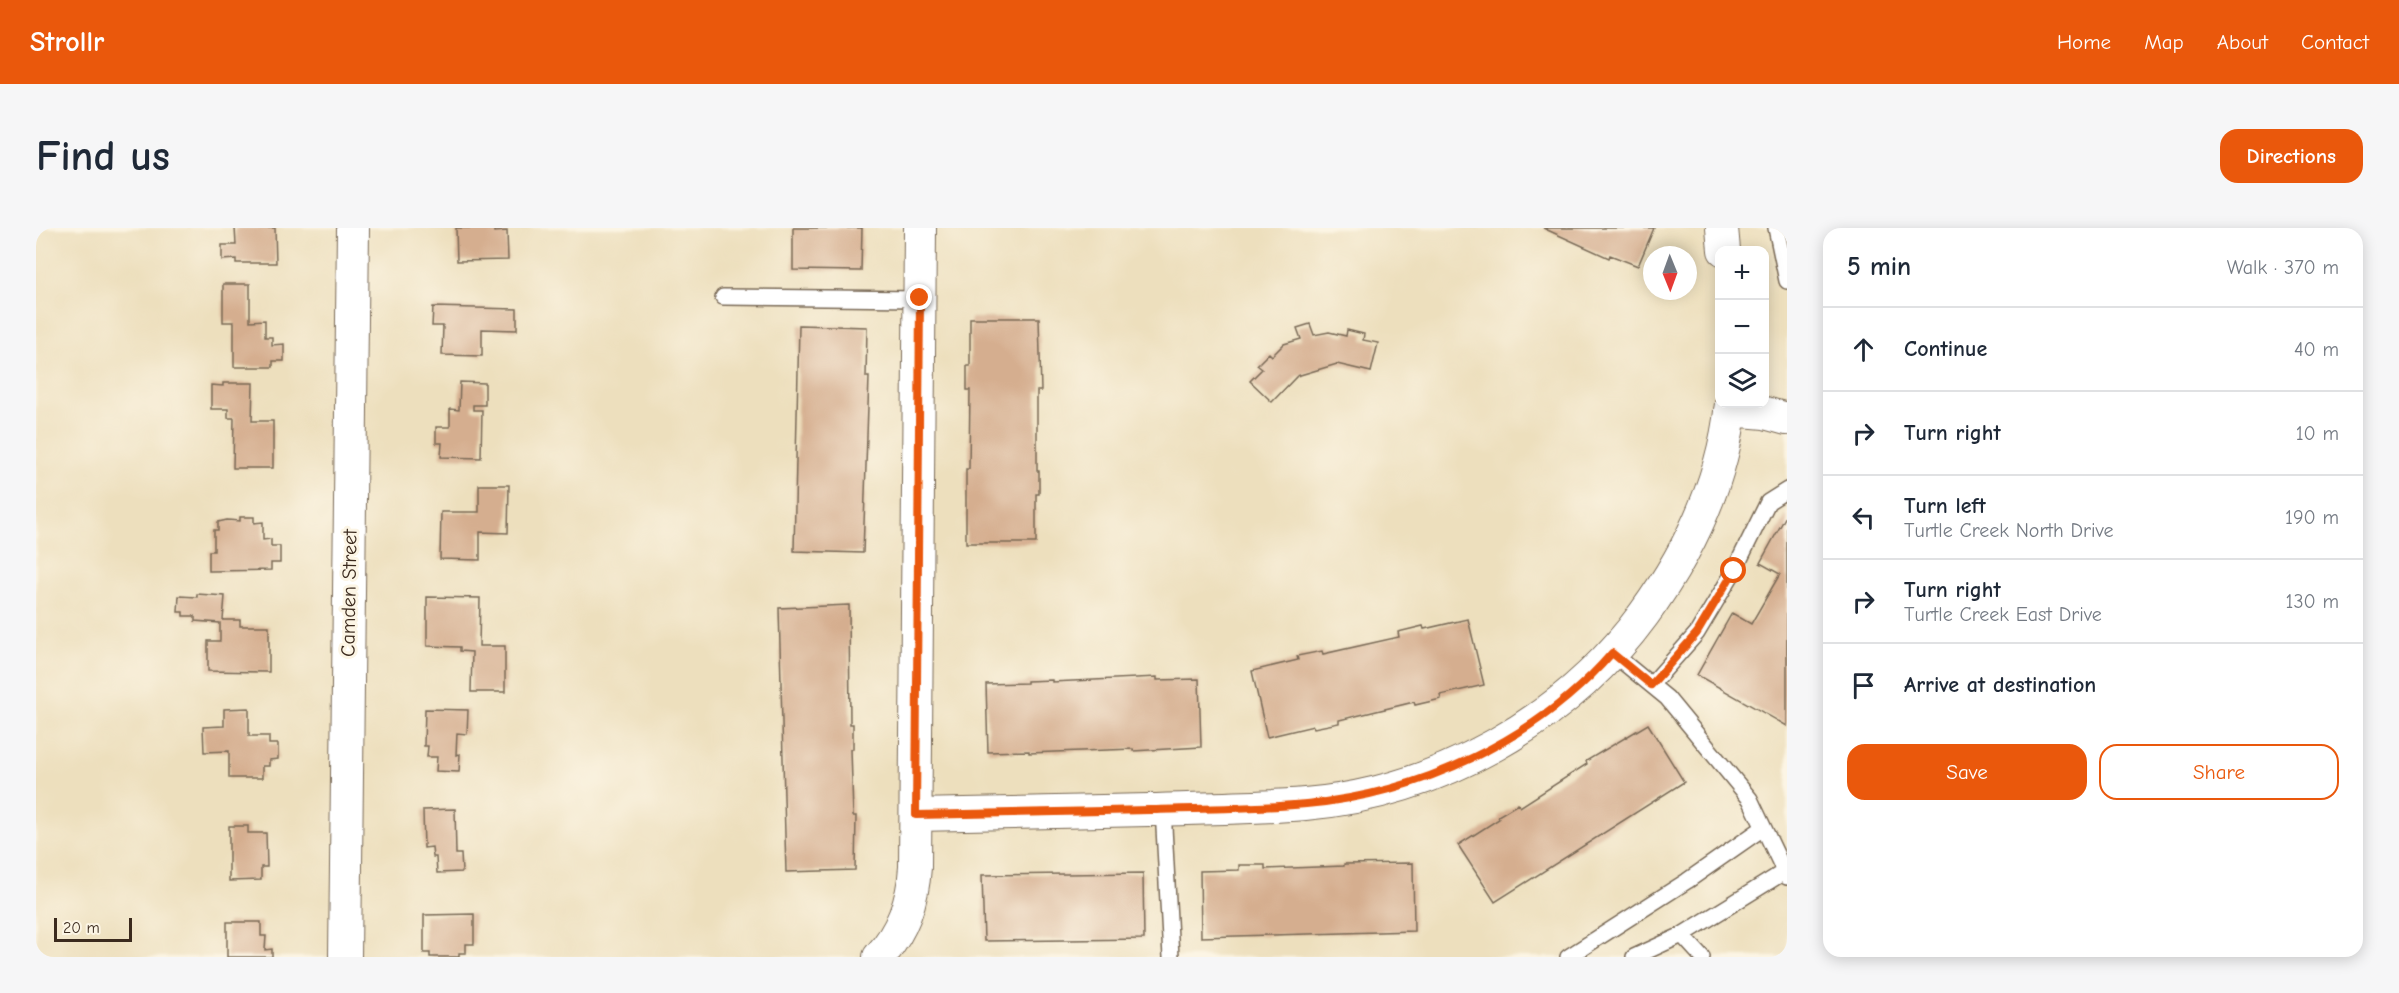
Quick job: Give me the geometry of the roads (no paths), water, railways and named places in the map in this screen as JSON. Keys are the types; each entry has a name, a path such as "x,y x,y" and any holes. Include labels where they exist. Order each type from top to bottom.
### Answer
{"street":[{"name":"Camden Street","path":"345,957 353,228"},
{"path":"879,957 896,935 910,902 914,879 920,228"},
{"path":"1722,228 1724,246"},
{"path":"916,815 1306,804 1400,786 1478,754 1520,731 1571,691 1612,653 1636,626 1687,546 1717,472 1731,408"},
{"path":"1737,408 1787,419"}],"lane":[{"path":"1776,228 1787,281"},
{"path":"723,297 920,298"},
{"path":"1651,685 1697,633 1734,571 1768,502 1787,490"},
{"path":"1612,653 1667,698 1750,799 1786,875 1682,935 1634,957"},
{"path":"1163,809 1171,957"},
{"path":"1568,957 1687,881 1763,828"},
{"path":"1682,935 1702,957"}]}
